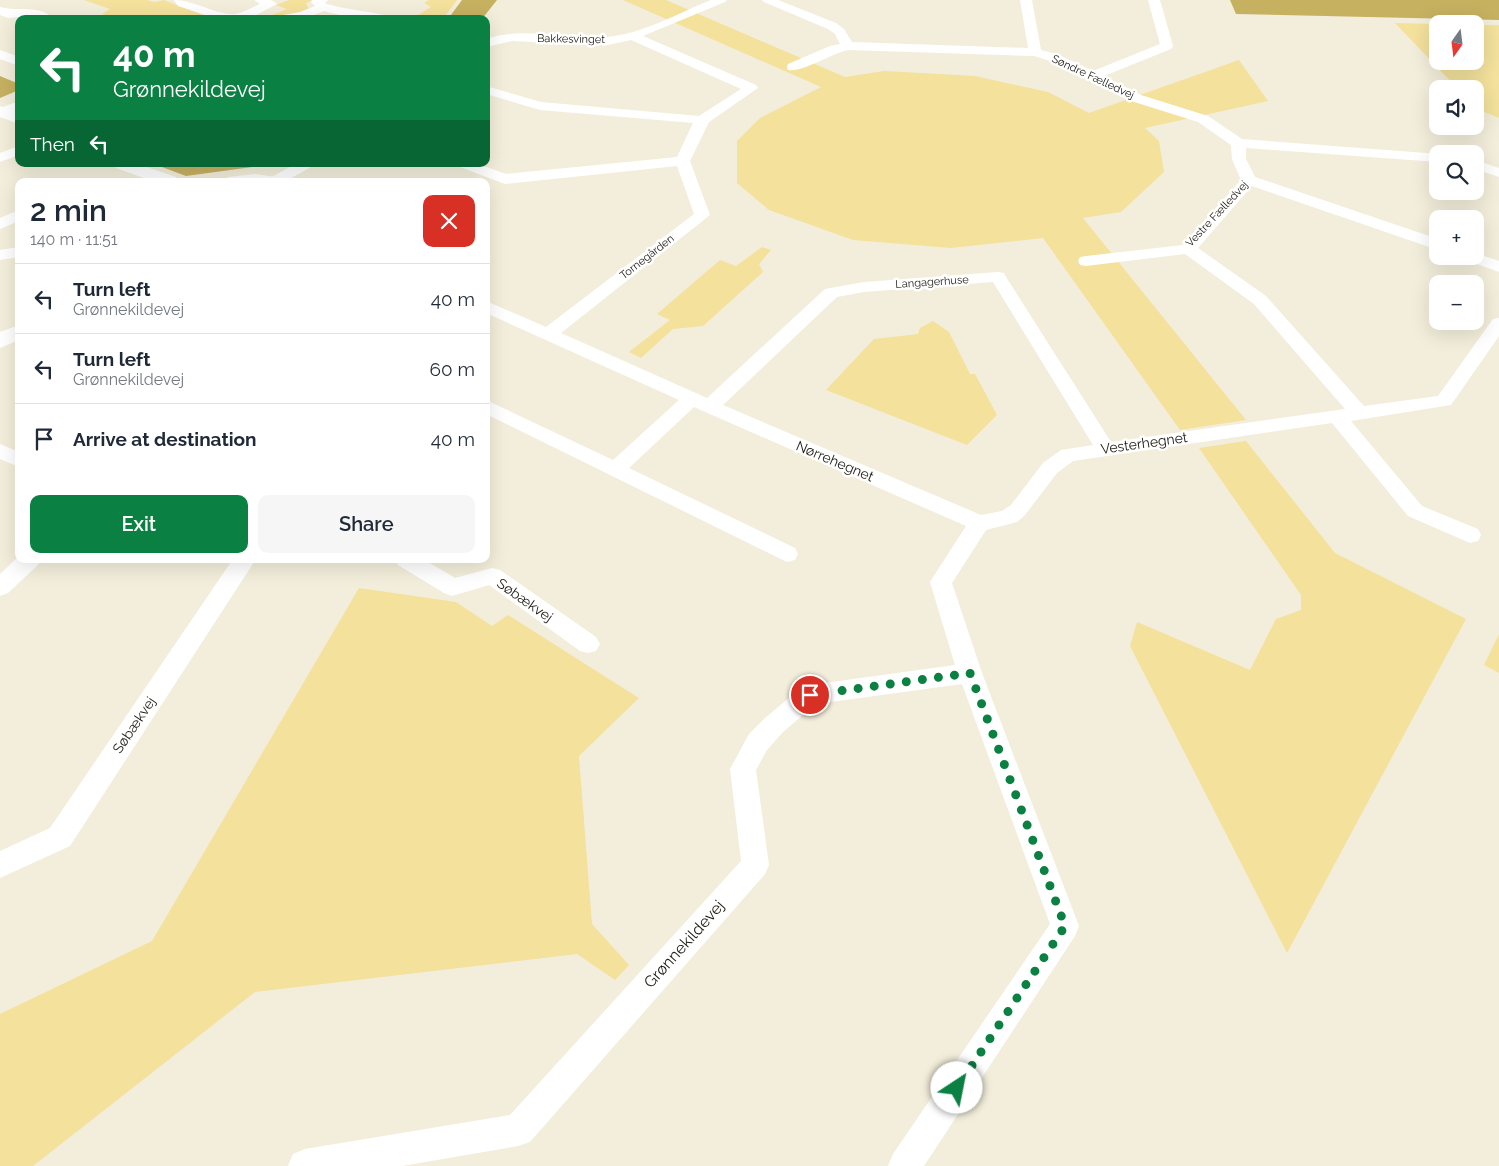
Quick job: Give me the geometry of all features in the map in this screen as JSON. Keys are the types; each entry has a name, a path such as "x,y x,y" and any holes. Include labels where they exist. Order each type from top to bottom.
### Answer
{"street":[{"path":"180,0 219,15"},
{"path":"244,15 271,4 260,0"},
{"name":"Bakkesvinget","path":"490,42 502,38 517,37 594,42 631,35 720,0"},
{"path":"768,0 832,26 840,32 848,46"},
{"path":"1026,0 1035,52"},
{"path":"1092,76 1167,46 1154,0"},
{"path":"304,15 322,3 351,14 370,15"},
{"path":"0,11 8,14 30,12 38,15"},
{"path":"470,167 499,183 683,161 703,120 751,88 631,35"},
{"name":"Søndre Fælledvej","path":"793,67 848,46 1035,52 1092,76 1136,98 1203,119 1238,143"},
{"path":"0,54 15,60"},
{"path":"490,91 540,106 703,120"},
{"path":"1,111 15,106"},
{"path":"1,111 15,118"},
{"path":"1238,143 1429,157"},
{"name":"Vestre Fælledvej","path":"1086,261 1188,249 1249,180 1239,159 1238,143"},
{"path":"0,158 15,152"},
{"name":"Tornegården","path":"548,334 702,215 683,161"},
{"path":"130,167 161,178"},
{"path":"280,178 301,167"},
{"path":"1484,167 1499,173"},
{"path":"1249,180 1429,243"},
{"path":"0,224 15,217"},
{"path":"1188,249 1260,300 1359,413"},
{"path":"0,255 15,253"},
{"path":"1484,262 1499,267"},
{"name":"Langagerhuse","path":"700,403 831,293 864,287 998,276 1106,448"},
{"name":"Nørrehegnet","path":"490,308 700,403 979,523"},
{"name":"Vesterhegnet","path":"979,523 998,520 1014,513 1050,468 1068,455 1106,448 1444,401 1499,322"},
{"path":"0,342 15,333"},
{"path":"614,470 700,403"},
{"path":"490,408 787,554"},
{"path":"1336,416 1415,511 1470,535"},
{"path":"0,452 15,458"},
{"path":"904,1166 1065,926 970,673 941,582 979,523"},
{"path":"0,587 26,563"},
{"name":"Søbækvej","path":"0,865 60,837 242,563"},
{"name":"Søbækvej","path":"413,563 452,587 492,576 588,644"},
{"name":"Grønnekildevej","path":"305,1166 518,1130 755,865 743,769 758,742 774,725 810,695 970,673"}],"shaded area":[{"path":"84,0 147,0 155,2 164,0 203,15 102,14 110,9"},
{"path":"289,0 313,0 306,3 309,9 290,15 272,15 287,9 276,5"},
{"path":"429,0 457,0 446,15 418,15 431,7 424,3"},
{"path":"462,0 497,0 485,15 451,15"},
{"path":"623,0 666,0 845,77 884,71 975,76 1048,92 1089,113 1239,60 1268,101 1145,128 1159,141 1164,172 1121,212 1083,218 1246,420 1180,430 1043,238 951,248 853,240 769,210 737,183 737,141 760,118 821,87"},
{"path":"1230,0 1499,0 1499,20 1484,20 1484,15 1429,15 1429,18 1236,14"},
{"path":"1395,23 1429,24 1429,59"},
{"path":"1484,25 1499,25 1499,118 1484,112 1484,80 1449,80 1440,70 1484,70"},
{"path":"0,76 15,82 15,92 0,98"},
{"path":"162,167 253,167 186,176"},
{"path":"762,247 771,250 759,264 763,272 703,326 673,329 641,358 629,352 670,320 657,314 720,260 736,266"},
{"path":"933,321 949,332 970,374 975,374 997,415 967,445 826,390 874,339 918,334 920,328"},
{"path":"1246,441 1335,553 1466,619 1287,953 1130,646 1137,622 1250,670 1276,619 1301,610 1301,595 1199,448"},
{"path":"359,588 456,602 492,626 508,615 639,698 579,756 592,924 629,965 615,980 577,954 255,992 33,1166 0,1166 0,1014 152,941"},
{"path":"1499,634 1499,673 1484,665"}],"route":[{"path":"810,695 970,673 1065,926 957,1088"}]}
